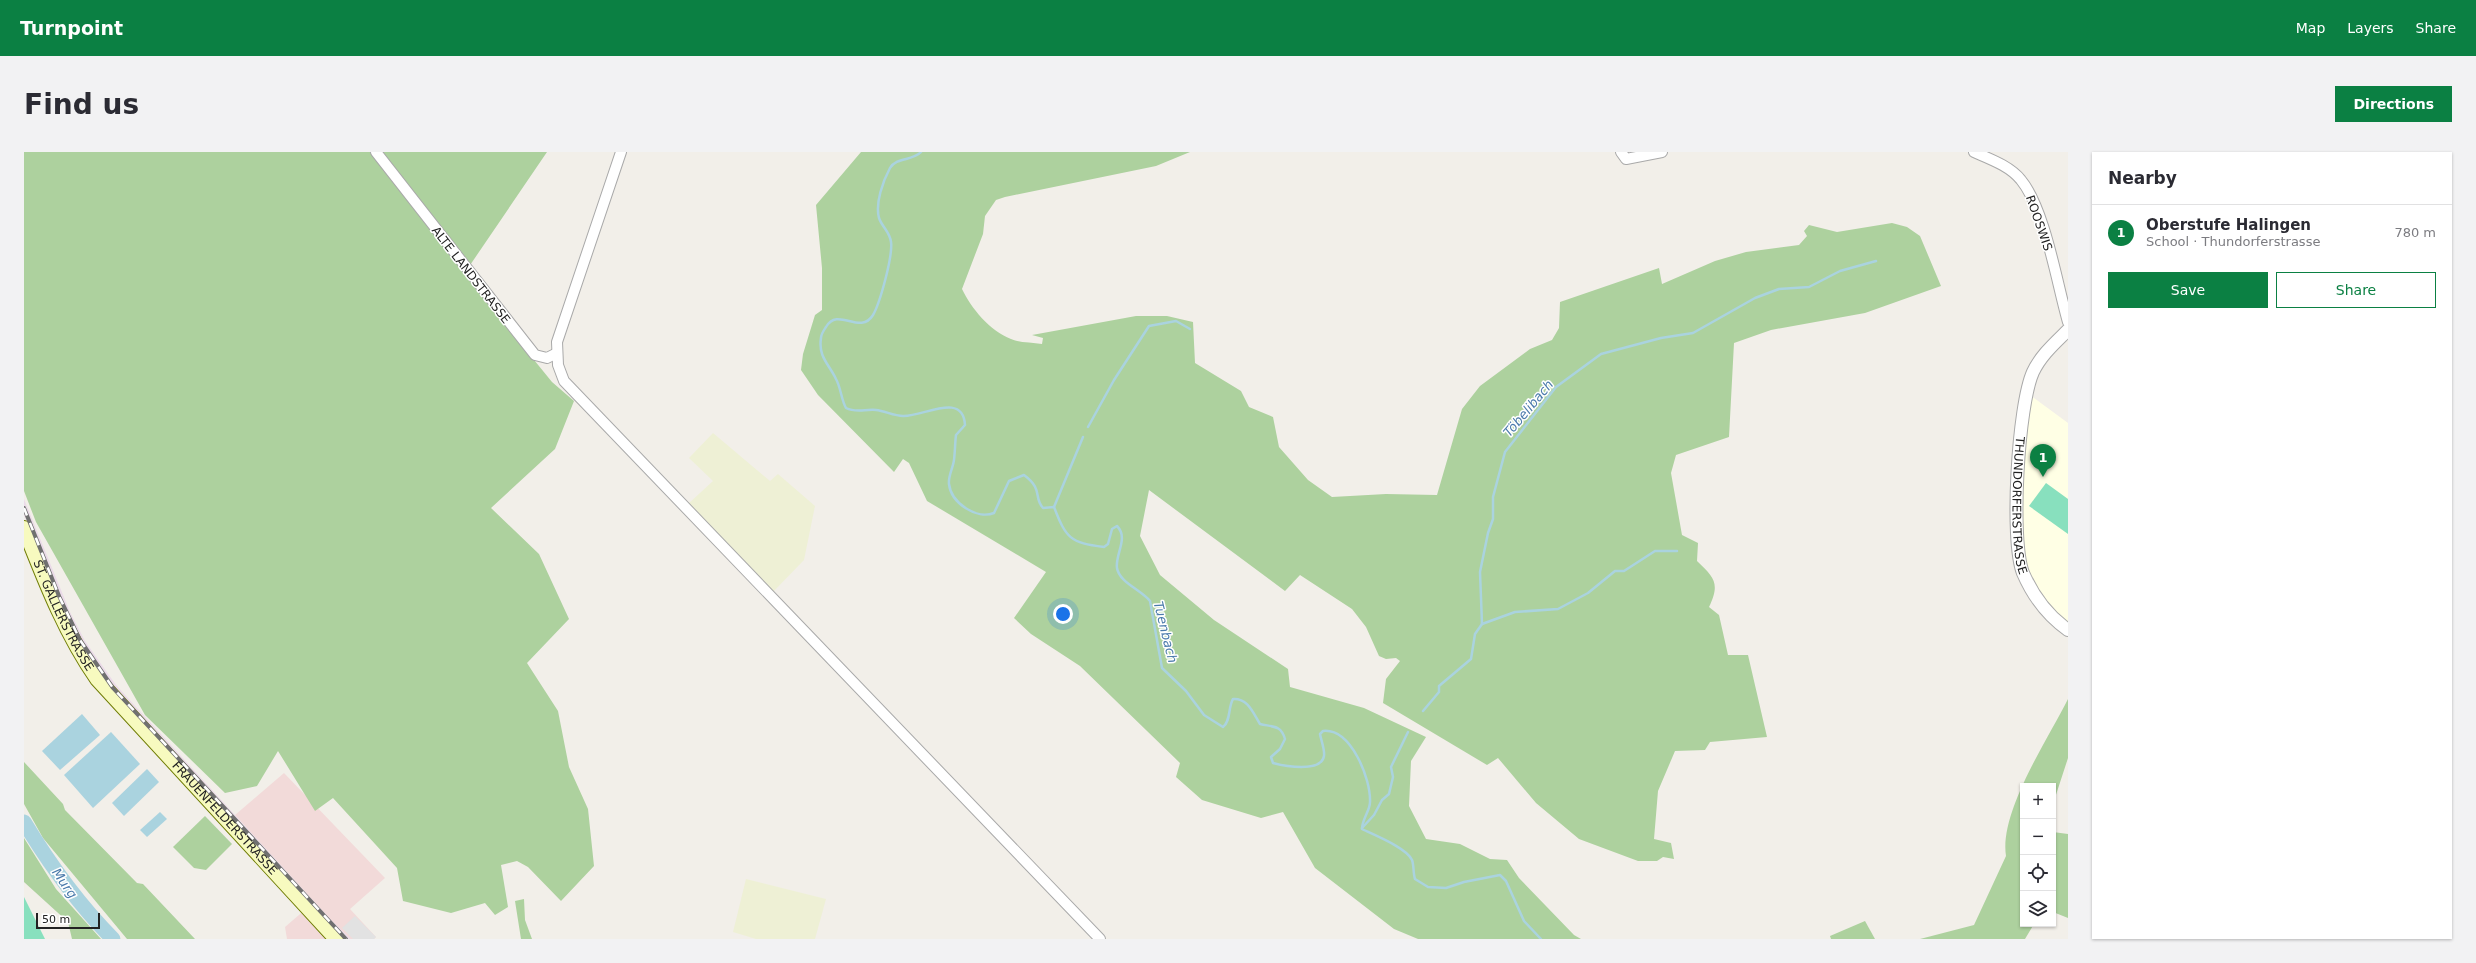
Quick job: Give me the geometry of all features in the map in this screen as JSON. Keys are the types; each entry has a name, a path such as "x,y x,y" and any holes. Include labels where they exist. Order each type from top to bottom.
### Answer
{"main road":[{"name":"ST. GALLERSTRASSE","path":"24,528 56,606 74,643 112,698"},
{"name":"FRAUENFELDERSTRASSE","path":"112,698 336,939"}],"street":[{"name":"ALTE LANDSTRASSE","path":"376,152 380,160 535,355 547,358 556,353"},
{"path":"621,152 557,342 556,353 558,365 564,380 1100,939"},
{"path":"1621,152 1626,159 1662,152"},
{"name":"ROOSWIS","path":"1974,152 1999,163 2021,179 2031,196 2046,239 2068,322"},
{"name":"THUNDORFERSTRASSE","path":"2068,330 2044,354 2033,371 2026,392 2020,441 2017,514 2018,542 2023,572 2039,602 2068,630"}],"shaded area":[{"path":"2026,392 2068,423 2068,630 2039,602 2018,542"},
{"path":"713,433 770,481 778,474 815,506 804,560 773,592 688,504 713,481 689,458"},
{"path":"24,499 70,612 85,641 116,685 331,920 351,939 342,939 95,668 55,594 24,515"},
{"path":"284,773 385,878 350,909 376,937 374,939 287,939 285,927 314,902 235,815"},
{"path":"746,879 826,899 815,939 756,939 733,932"},
{"path":"355,916 376,937 374,939 353,939 342,928"}],"green space":[{"path":"24,152 547,152 464,274 552,382 574,401 555,449 491,508 539,554 569,619 527,663 558,711 569,767 588,809 594,866 561,901 528,867 517,861 501,865 508,907 495,915 485,903 451,913 403,901 397,868 333,798 315,811 278,751 257,786 225,793 145,715 36,522 24,491"},
{"path":"861,152 1190,152 1156,166 996,200 985,216 983,234 962,289 970,304 989,325 1003,335 1022,342 1042,344 1043,338 1032,335 1136,316 1167,316 1193,322 1195,363 1241,391 1249,407 1273,417 1279,447 1308,480 1332,497 1386,494 1437,495 1462,409 1480,386 1530,349 1552,340 1559,328 1560,302 1659,268 1662,284 1715,261 1746,252 1799,245 1807,236 1804,231 1809,225 1837,232 1892,223 1907,227 1920,236 1941,286 1865,313 1771,330 1734,343 1729,437 1676,455 1671,473 1682,535 1698,543 1697,561 1708,572 1714,582 1714,592 1709,607 1719,615 1728,655 1748,655 1767,737 1710,742 1705,750 1675,751 1658,791 1654,839 1671,843 1674,859 1663,857 1657,861 1638,861 1579,839 1536,803 1498,758 1487,765 1383,703 1386,679 1400,661 1396,658 1386,659 1379,656 1366,627 1352,609 1300,575 1285,591 1149,490 1140,536 1160,575 1214,620 1288,669 1290,687 1364,708 1426,737 1411,761 1409,806 1426,839 1460,844 1490,859 1507,860 1519,878 1574,935 1581,939 1418,939 1394,929 1315,868 1283,812 1261,818 1202,800 1176,777 1180,763 1080,666 1031,634 1014,618 1046,572 927,501 909,463 903,459 894,472 818,395 801,370 803,354 815,315 822,310 822,268 816,205"},
{"path":"2046,483 2068,499 2068,534 2029,506"},
{"path":"2068,699 2068,758 2056,795 2056,783 2024,783"},
{"path":"24,762 63,804 65,810 137,883 143,884 195,939 127,939 43,838 24,804"},
{"path":"2020,791 2020,927 2032,927 2025,939 1920,939 1974,925 2006,856 2006,838"},
{"path":"205,816 232,844 206,870 194,868 173,847"},
{"path":"2056,832 2068,834 2068,918 2056,913"},
{"path":"24,838 56,889 101,939 72,939 68,922 24,882"},
{"path":"24,897 45,939 24,939"},
{"path":"524,899 525,920 532,939 521,939 515,901"},
{"path":"1865,921 1875,939 1831,939 1830,936"}],"water":[{"path":"82,714 100,735 60,770 42,751"},
{"path":"111,732 140,764 93,808 64,775"},
{"path":"147,769 159,782 124,816 112,803"},
{"path":"160,812 167,819 147,837 140,830"}],"waterway":[{"name":"Tuenbach","path":"921,152 914,157 896,162 887,173 880,192 878,206 879,218 889,235 891,249 885,279 873,315 868,321 862,323 837,319 831,321 822,335 820,345 821,350 838,382 846,408 857,411 876,410 903,416 941,408 950,407 957,409 963,415 965,425 956,435 954,460 949,478 949,484 954,498 973,512 987,515 994,513 1009,481 1024,475 1034,485 1040,504 1043,508 1054,507 1062,526 1076,541 1104,547 1108,544 1112,529 1117,526 1122,536 1117,568 1122,578 1150,601 1162,668 1186,691 1204,715 1223,727 1226,724 1233,699 1243,701 1250,707 1260,724 1276,727 1283,734 1285,739 1280,749 1271,757 1273,763 1285,766 1302,767 1316,765 1324,756 1320,734 1323,731 1333,732 1350,746 1363,769 1367,781 1370,805 1363,822 1362,829 1390,842 1409,855 1412,860 1415,879 1428,887 1446,888 1464,882 1500,875 1506,881 1524,921 1541,939"},
{"name":"Töbelibach","path":"1423,711 1439,692 1439,686 1471,659 1475,634 1482,624 1480,572 1488,533 1493,519 1493,497 1505,452 1556,387 1601,354 1661,338 1693,333 1755,298 1779,289 1809,287 1840,271 1876,261"},
{"path":"1088,427 1114,380 1149,326 1176,321 1190,329"},
{"path":"1054,507 1083,437"},
{"path":"1482,624 1515,612 1558,609 1588,593 1615,571 1624,571 1655,551 1677,551"},
{"name":"Töbelibach","path":"1362,828 1374,815 1382,800 1389,794 1393,777 1391,767 1408,732"},
{"name":"Murg","path":"24,822 65,884 100,926 113,939"}],"railway":[{"path":"24,508 59,596 80,640 113,688 346,939"}],"place":[{"name":"Oberstufe Halingen","path":"2043,477"}]}
